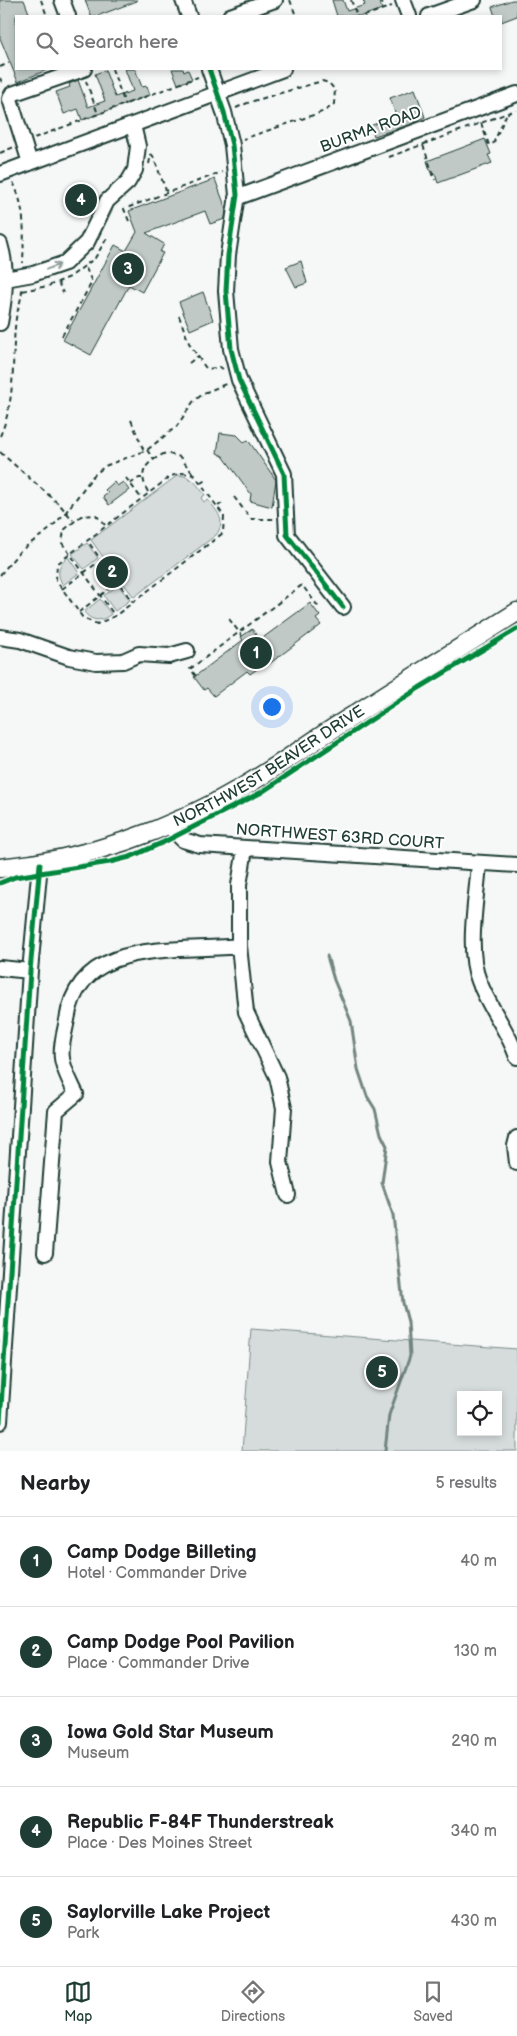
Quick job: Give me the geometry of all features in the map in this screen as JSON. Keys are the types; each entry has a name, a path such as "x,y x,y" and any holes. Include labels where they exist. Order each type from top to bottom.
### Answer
{"main road":[{"name":"NORTHWEST BEAVER DRIVE","path":"0,868 40,864 126,842 168,825 241,788 517,612"}],"street":[{"path":"62,0 68,15"},
{"path":"183,0 189,15"},
{"path":"233,15 274,0"},
{"path":"432,15 474,0"},
{"path":"404,1 409,15"},
{"path":"30,163 7,94 12,94 80,70"},
{"path":"4,173 280,70"},
{"path":"210,71 224,112 235,168 236,198 228,255 226,291 230,349 239,380 284,474 287,498 285,519 287,535 343,608"},
{"name":"BURMA ROAD","path":"236,198 517,94"},
{"path":"3,279 33,274 65,262 87,242 107,201 128,182 135,170 138,146 133,125"},
{"path":"0,244 5,297 0,323"},
{"path":"0,636 20,640 69,657 96,662 123,661 139,654 169,656 187,651"},
{"name":"NORTHWEST 63RD COURT","path":"168,825 183,840 200,846 517,865"},
{"path":"245,849 239,884 239,946 246,1012 277,1077 284,1108 280,1162 288,1195"},
{"path":"479,863 473,952 478,980 493,1011 511,1040 517,1057"},
{"path":"0,1422 30,971 40,864"},
{"path":"45,1253 56,1111 76,1094 62,1057 69,1007 84,978 112,959 137,953 239,946"},
{"path":"0,968 30,971"},
{"path":"517,1138 515,1146 517,1163"}],"path":[{"path":"41,0 47,15"},
{"path":"290,0 296,15"},
{"path":"351,0 357,15"},
{"path":"381,0 384,9"},
{"path":"367,15 404,1"},
{"path":"0,67 9,63"},
{"path":"83,70 98,114"},
{"path":"112,70 125,104"},
{"path":"0,152 210,71"},
{"path":"0,78 7,94"},
{"path":"224,112 250,102 322,81 329,83 335,90 334,104 325,111 261,132 232,145"},
{"path":"388,157 516,110"},
{"path":"493,144 508,113"},
{"path":"481,123 489,145"},
{"path":"422,144 435,180"},
{"path":"150,154 153,156 167,193"},
{"path":"129,221 124,209 235,168"},
{"path":"0,436 11,403 16,317 22,299 24,214 21,199 4,173"},
{"path":"62,336 92,282 85,266"},
{"path":"58,282 63,293"},
{"path":"0,575 20,551 50,529 66,512 93,476 105,466 146,451 176,426 192,402 204,393 230,382 222,368 208,370 190,343 179,316"},
{"path":"189,363 198,356"},
{"path":"131,420 146,451 154,460"},
{"path":"0,452 66,512 73,521"},
{"path":"148,493 142,478 144,470 154,460 166,453 176,455 183,460 218,507 224,516 223,533 115,616 97,624 87,620 56,580 55,570 60,560 171,476 182,473 194,475"},
{"path":"126,478 141,498"},
{"path":"130,484 138,478 142,478"},
{"path":"200,484 208,479"},
{"path":"234,497 251,519 285,519"},
{"path":"218,507 224,502"},
{"path":"105,526 96,515 81,516 64,530 62,536 63,546 115,616"},
{"path":"62,589 101,560 87,540"},
{"path":"79,612 118,582 133,602"},
{"path":"196,676 190,669 302,585 320,609"},
{"path":"229,619 242,636"}],"shaded area":[{"path":"178,475 191,479 197,485 205,495 201,498 204,502 208,500 220,516 221,525 216,535 134,597 120,579 123,574 121,565 113,560 106,561 91,540"},
{"path":"87,543 98,558 84,569 72,554"},
{"path":"68,557 79,573 63,585 59,577 59,570"},
{"path":"118,585 130,600 115,611 104,596"},
{"path":"100,599 111,614 100,620 90,618 84,612"},
{"path":"251,1329 517,1349 517,1451 242,1451"}],"building":[{"path":"0,0 24,0 29,13 15,15 15,70 47,70 18,82 0,38"},
{"path":"85,0 137,0 100,15 91,15"},
{"path":"332,0 343,0 347,11 365,5 363,0 378,0 382,9 365,15 337,15"},
{"path":"517,0 517,16 502,22 502,15 495,15 492,7"},
{"path":"105,70 115,97 133,91 125,70 135,70 142,87 147,86 150,95 82,120 78,109 64,114 56,92 70,87 69,84 78,80 88,107 105,101 95,74"},
{"path":"172,70 183,70 184,72 188,70 192,79 178,84"},
{"path":"415,89 425,117 409,125 374,136 370,126 383,121 398,122 390,98"},
{"path":"485,139 491,154 488,155 492,163 438,183 435,174 432,176 427,161"},
{"path":"215,179 226,209 225,219 210,224 205,211 146,233 164,244 160,252 163,253 142,292 129,285 91,355 63,340 115,245 126,251 137,232 129,211"},
{"path":"301,261 307,283 296,287 286,267"},
{"path":"203,292 213,320 190,330 179,302"},
{"path":"220,433 237,435 244,442 248,440 276,480 272,507 250,501 251,494 223,456 217,453"},
{"path":"114,482 117,486 123,482 129,490 109,505 103,497 108,493 105,490"},
{"path":"108,562 116,562 122,568 122,576 116,582 108,582 102,576 102,568"},
{"path":"310,603 320,616 316,619 321,625 265,667 263,665 250,674 247,671 214,696 207,688 204,690 194,677 243,640 241,637 252,629 260,640"}],"waterway":[{"path":"327,956 334,980 351,1021 358,1069 367,1096 375,1109 381,1134 387,1146 382,1183 393,1215 403,1303 408,1322 410,1356 389,1415 385,1451"}],"cycle path":[{"path":"209,70 224,112 232,145 237,195 228,255 226,291 231,349 239,380 284,474 287,535 343,607"},
{"path":"0,883 15,877 110,862 130,857 164,842 262,792 419,688 517,629"},
{"path":"0,1422 30,971 40,864"}],"place":[{"name":"Republic F-84F Thunderstreak","path":"81,200"},
{"name":"Iowa Gold Star Museum","path":"128,269"},
{"name":"Camp Dodge Pool Pavilion","path":"112,572"},
{"name":"Camp Dodge Billeting","path":"256,653"},
{"name":"Saylorville Lake Project","path":"382,1372"}]}
